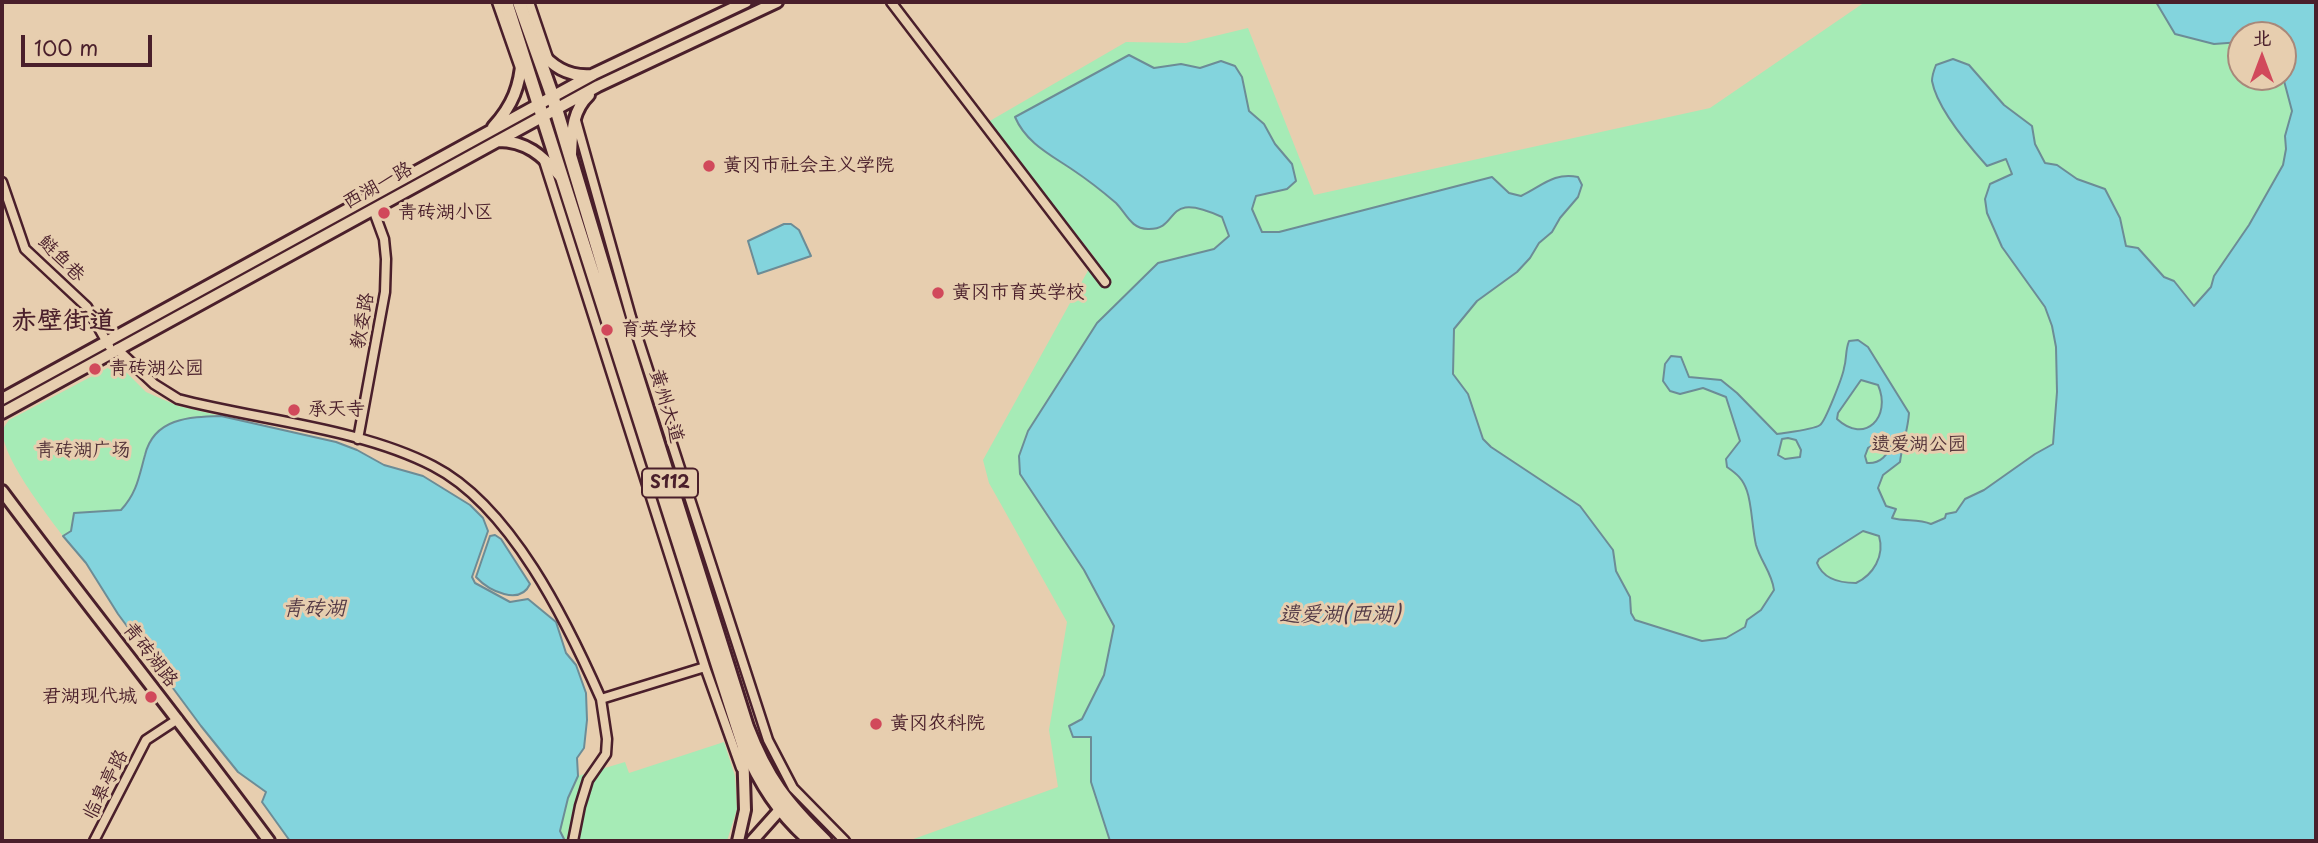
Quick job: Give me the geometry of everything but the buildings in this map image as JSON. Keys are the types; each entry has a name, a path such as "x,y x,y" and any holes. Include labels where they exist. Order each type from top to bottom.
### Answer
{"main road":[{"name":"黄州大道","path":"506,2 743,744 757,775 811,841"},
{"name":"黄州大道","path":"519,2 554,103 747,727 783,806 825,841"},
{"name":"西湖一路","path":"3,414 112,347 491,137 746,2"},
{"name":"西湖一路","path":"596,80 777,2"},
{"path":"535,45 548,61 571,74 596,80 581,102 575,117 571,158"},
{"path":"522,51 521,72 514,99 491,137 524,145 543,158 564,181"},
{"name":"西湖一路","path":"2,399 112,347 373,209 491,137"},
{"name":"青砖湖路","path":"2,491 269,841"},
{"path":"738,841 745,810 743,744"},
{"path":"752,841 783,806"}],"street":[{"path":"496,2 521,72"},
{"path":"529,2 548,61"},
{"path":"891,2 1105,282"},
{"path":"575,117 631,317 768,740 793,788 845,841"},
{"path":"543,158 705,667 744,776"},
{"name":"鲢鱼巷","path":"2,183 25,249 87,307 112,347 153,384 178,399 358,439 433,466 470,491 500,520 577,644 601,699 607,739 606,754 588,780 573,841"},
{"name":"教委路","path":"358,439 385,292 384,239 373,209"},
{"path":"601,699 705,667"},
{"name":"临皋亭路","path":"94,841 146,740 178,719"}],"green space":[{"name":"遗爱湖(西湖)","path":"1865,2 2316,2 2316,841 908,841 1058,787 1049,730 1067,622 989,483 983,460 1095,258 988,122 1126,42 1186,43 1248,28 1314,195 1710,108"},
{"name":"青砖湖广场","path":"117,363 146,392 178,406 221,416 189,417 146,451 131,500 121,510 74,513 71,531 63,536 17,469 4,441 3,430 9,420"},
{"path":"724,742 735,776 737,809 727,841 565,841 560,831 568,798 578,776 625,762 629,773"}],"water":[{"name":"遗爱湖(西湖)","path":"2156,2 2316,2 2316,841 1110,841 1091,782 1091,737 1073,737 1069,726 1082,719 1104,675 1114,626 1084,570 1020,474 1019,456 1028,431 1097,323 1158,263 1214,249 1229,236 1222,217 1189,207 1175,213 1158,228 1137,226 1105,194 1032,141 1015,117 1129,55 1154,68 1181,64 1200,68 1221,61 1235,66 1242,77 1249,111 1264,124 1275,144 1292,164 1296,181 1287,189 1256,196 1252,209 1262,232 1279,232 1492,177 1509,193 1521,196 1555,178 1578,177 1582,185 1578,197 1552,232 1539,243 1517,272 1477,301 1454,329 1453,374 1468,394 1483,439 1580,506 1613,550 1616,571 1630,597 1631,613 1635,620 1702,641 1726,638 1745,627 1747,620 1761,610 1774,590 1756,545 1745,487 1739,477 1727,467 1726,459 1740,441 1726,397 1703,388 1680,394 1670,391 1663,381 1665,364 1671,356 1681,357 1689,377 1721,380 1777,434 1820,425 1841,380 1849,341 1858,340 1868,347 1909,413 1900,462 1883,475 1878,488 1886,506 1896,509 1892,518 1931,524 1945,518 1946,514 1956,512 1965,499 1984,490 2053,444 2057,392 2056,347 2045,307 2002,247 1987,213 1985,199 1990,184 2012,174 2006,159 1987,166 1963,137 1935,92 1932,81 1936,65 1953,59 1969,65 2004,105 2032,126 2035,144 2045,163 2057,165 2077,179 2105,189 2120,218 2126,246 2138,248 2164,277 2174,281 2194,306 2211,287 2214,276 2249,225 2283,165 2285,136 2292,111 2287,91 2297,91 2297,21 2227,21 2227,43 2214,44 2175,34","holes":["1861,380 1878,385 1881,407 1879,417 1873,424 1857,429 1837,419 1838,413","1887,438 1891,442 1886,455 1876,462 1867,463 1865,456 1868,448","1782,439 1796,440 1801,450 1800,457 1785,459 1778,455","1863,531 1879,536 1880,543 1879,558 1868,575 1856,583 1838,581 1823,573 1817,563 1819,559"]},
{"path":"784,224 791,224 799,230 811,256 758,274 748,241"},
{"name":"青砖湖","path":"221,416 336,442 357,450 384,465 423,476 470,505 483,518 488,531 472,577 475,583 510,602 528,599 556,622 566,653 576,665 586,693 584,748 577,758 578,776 568,798 560,831 565,841 290,841 262,802 266,792 238,772 201,726 118,614 86,563 63,536 71,531 74,513 121,510 134,491 145,455 156,433 185,419"},
{"path":"495,535 501,539 530,584 519,594 496,591 476,577 490,536"}],"place":[{"name":"黄冈市社会主义学院","path":"709,166"},
{"name":"青砖湖小区","path":"384,213"},
{"name":"黄冈市育英学校","path":"938,293"},
{"name":"育英学校","path":"607,330"},
{"name":"青砖湖公园","path":"95,369"},
{"name":"承天寺","path":"294,410"},
{"name":"君湖现代城","path":"151,697"},
{"name":"黄冈农科院","path":"876,724"}],"district":[{"name":"赤壁街道","path":"63,322"}],"park label":[{"name":"遗爱湖公园","path":"1919,445"}]}
